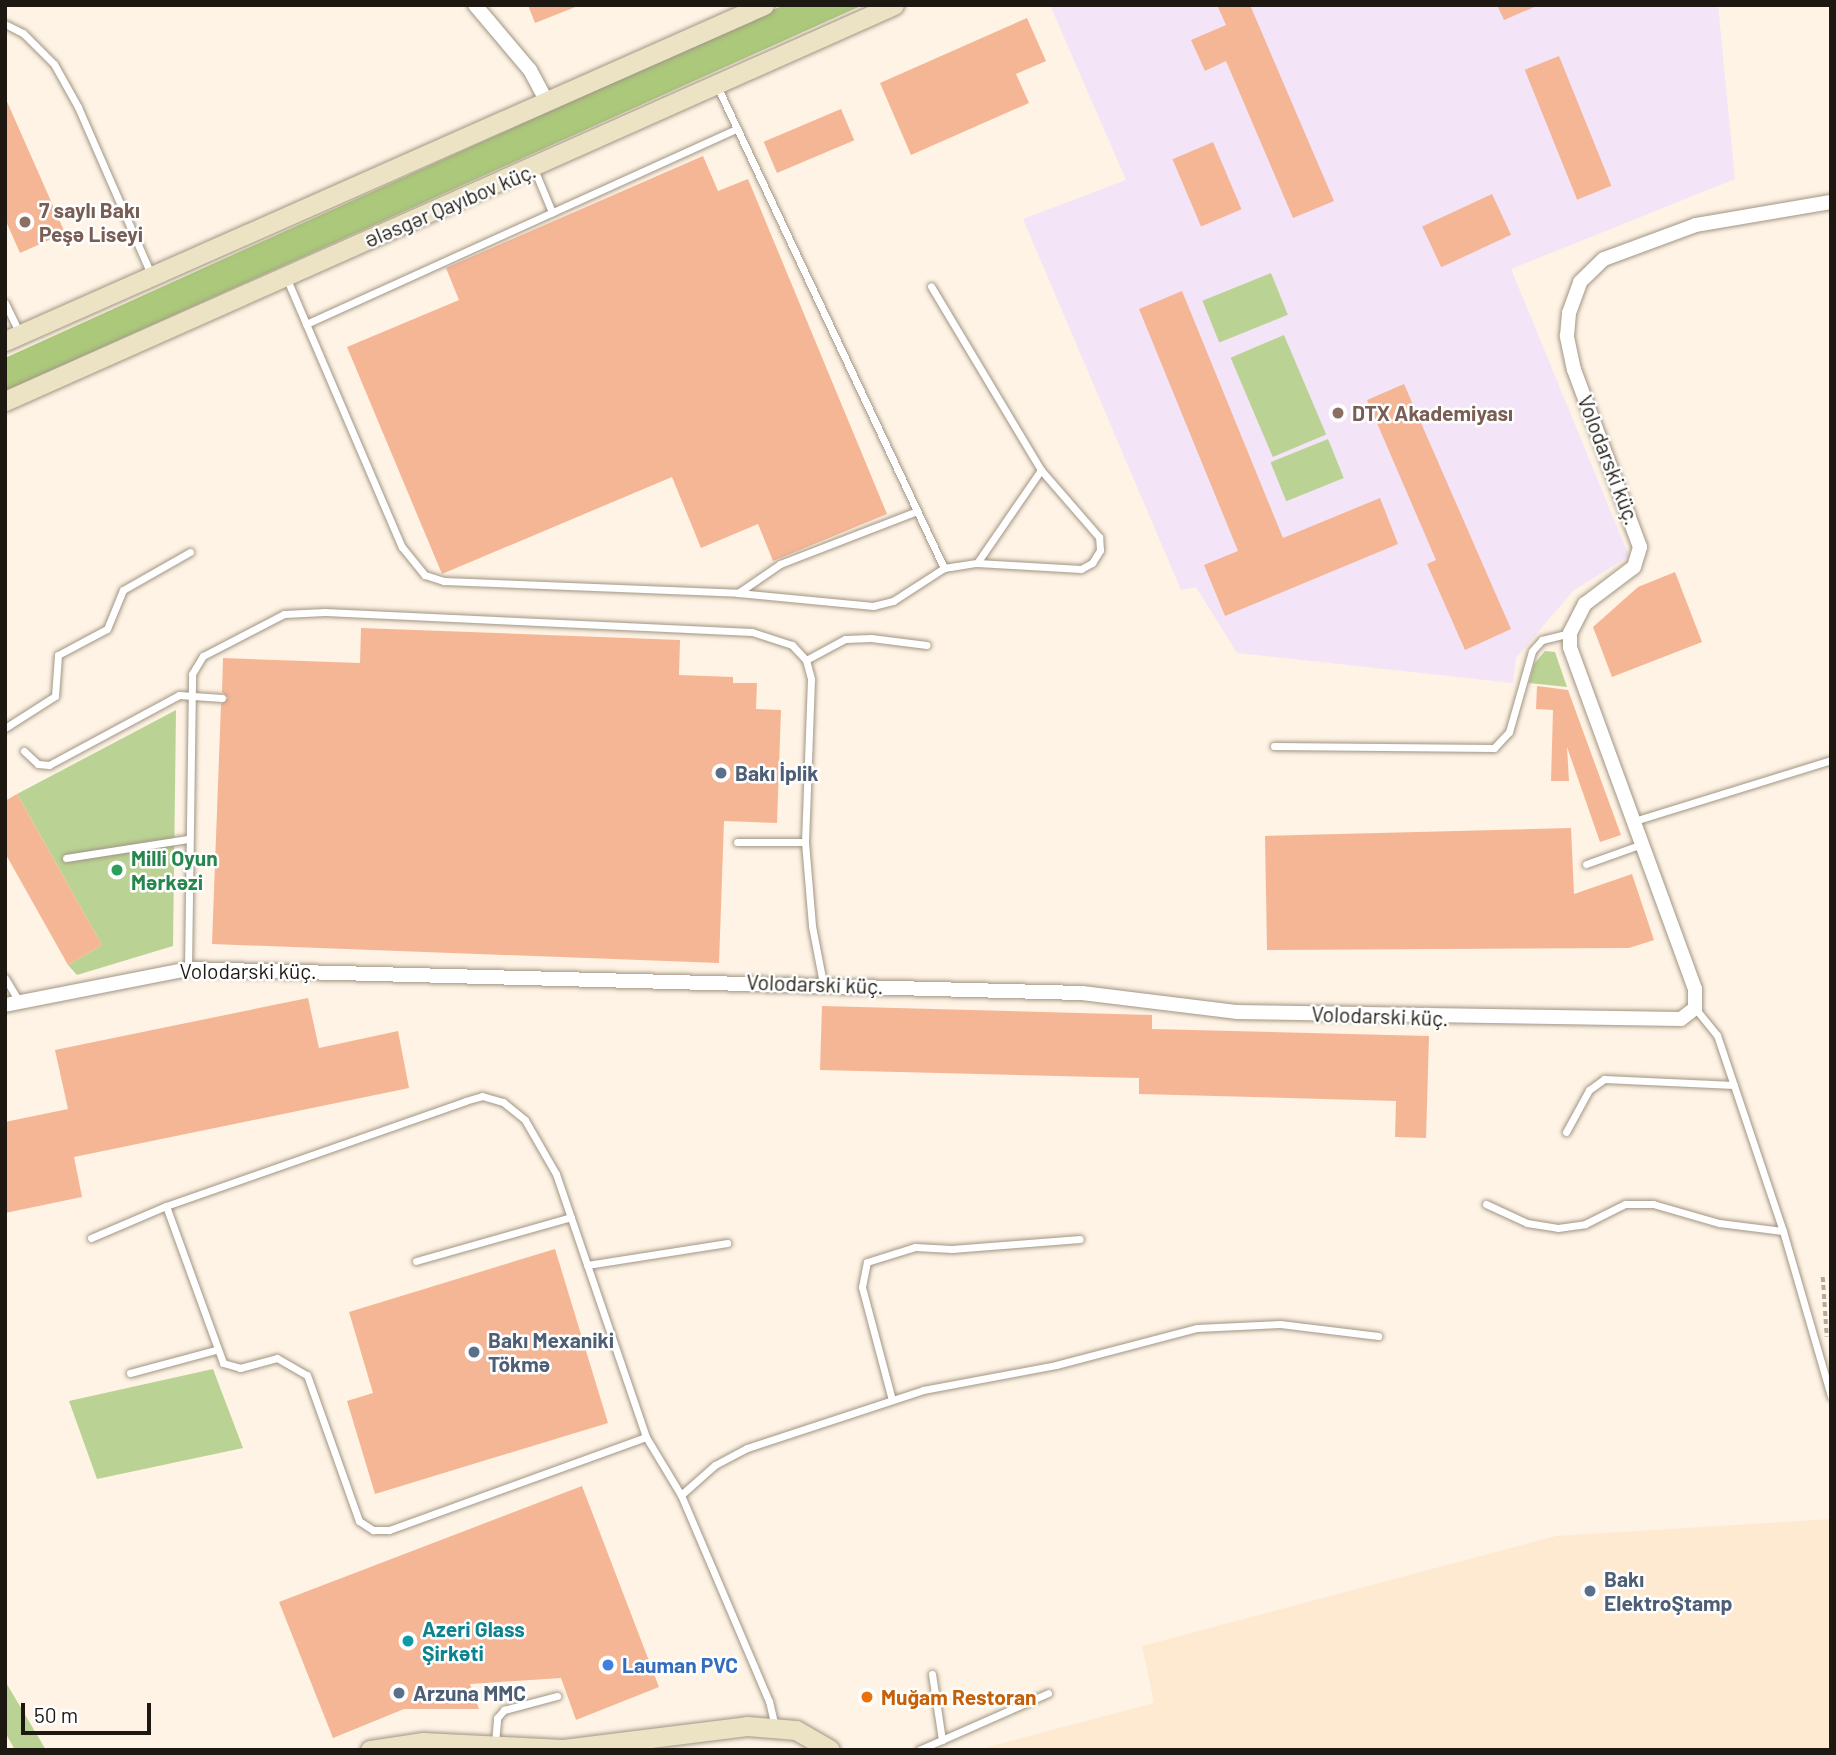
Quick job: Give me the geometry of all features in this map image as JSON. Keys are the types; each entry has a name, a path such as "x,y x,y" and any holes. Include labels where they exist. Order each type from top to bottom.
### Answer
{"main road":[{"name":"Ələsgər Qayıbov küç.","path":"5,401 534,169 894,5"},
{"path":"13,338 548,104 754,7"},
{"path":"370,1750 423,1741 494,1747 574,1748 747,1726 775,1726 796,1730 830,1750"}],"street":[{"path":"475,5 530,70 548,104"},
{"name":"Volodarski küç.","path":"1570,633 1585,604 1634,567 1640,547 1570,355 1569,313 1580,282 1604,259 1696,225 1831,202"},
{"path":"1570,633 1574,664 1695,989 1695,1008"},
{"name":"Volodarski küç.","path":"12,1003 188,969 823,983 1104,994 1192,1009 1407,1017 1672,1020 1695,1008"}],"lane":[{"path":"5,23 23,33 54,64 84,120 152,278"},
{"path":"716,85 944,568"},
{"path":"306,324 736,129"},
{"path":"534,169 552,212"},
{"path":"285,277 402,547 425,575 444,581 738,593 873,606 893,601 944,568 977,563 1081,569 1092,563 1100,550 1099,537 1041,470 931,286"},
{"path":"5,303 13,338"},
{"path":"977,563 1041,470"},
{"path":"738,593 780,564 917,510"},
{"path":"5,728 55,696 58,655 107,629 123,590 190,552"},
{"path":"188,969 189,693 192,674 203,656 285,614 303,612 752,632 792,645 806,660 811,679 805,842 812,926 823,983"},
{"path":"1274,746 1494,748 1509,732 1532,651 1542,640 1570,633"},
{"path":"806,660 845,639 871,638 927,645"},
{"path":"24,751 38,764 49,765 171,698 189,693 222,698"},
{"path":"1634,821 1831,760"},
{"path":"66,858 188,839"},
{"path":"737,842 805,842"},
{"path":"1586,863 1643,844"},
{"path":"5,978 12,1003"},
{"path":"1695,1008 1717,1035 1783,1231 1831,1396"},
{"path":"1566,1132 1589,1090 1604,1079 1734,1085"},
{"path":"91,1238 166,1206 482,1096 503,1102 525,1120 556,1174 646,1437 681,1494 769,1701 775,1726"},
{"path":"1486,1204 1527,1223 1558,1228 1585,1224 1625,1204 1653,1203 1719,1223 1783,1231"},
{"path":"166,1206 215,1350 223,1363 240,1368 276,1358 307,1374 359,1521 373,1530 389,1530 646,1437"},
{"path":"416,1261 571,1217"},
{"path":"892,1400 862,1287 867,1262 915,1247 952,1249 1080,1240"},
{"path":"587,1265 727,1243"},
{"path":"681,1494 715,1465 747,1448 923,1390 1056,1365 1197,1328 1280,1324 1378,1336"},
{"path":"130,1373 215,1350"},
{"path":"932,1674 942,1740"},
{"path":"919,1750 1048,1693"},
{"path":"494,1747 497,1718 504,1710 557,1696"}],"path":[{"path":"1823,1277 1827,1340"}],"shaded area":[{"name":"DTX Akademiyası","path":"1050,5 1718,5 1735,179 1511,269 1629,556 1573,591 1516,658 1513,683 1237,653 1196,587 1181,590 1023,219 1126,180"},
{"name":"Bakı ElektroŞtamp","path":"1831,1519 1831,1750 976,1750 1154,1703 1142,1646 1556,1536"}],"green space":[{"path":"784,5 863,5 5,391 5,358"},
{"path":"1271,273 1288,315 1219,342 1202,301"},
{"path":"1284,335 1326,434 1273,457 1231,358"},
{"path":"1328,439 1344,478 1286,501 1271,462"},
{"path":"1545,651 1555,652 1567,687 1529,683 1534,664"},
{"name":"Milli Oyun Mərkəzi","path":"176,710 173,946 77,975 68,965 102,945 17,794"},
{"path":"213,1369 243,1448 97,1479 69,1401"},
{"path":"5,1681 46,1750 15,1750 5,1732"}],"building":[{"path":"528,5 578,5 578,6 535,23"},
{"path":"1217,5 1250,5 1334,201 1293,218 1226,61 1205,71 1191,40 1226,25"},
{"path":"1497,5 1539,5 1504,20"},
{"path":"1027,18 1046,61 1016,74 1029,103 911,155 880,83"},
{"path":"1559,56 1611,186 1577,200 1525,70"},
{"path":"5,97 65,233 20,253 5,219"},
{"path":"841,109 854,140 777,173 764,142"},
{"path":"1213,142 1242,209 1201,226 1172,159"},
{"path":"703,156 718,191 748,179 887,514 773,561 758,524 701,548 672,477 442,574 347,347 459,300 446,268"},
{"path":"1492,194 1511,235 1441,267 1422,227"},
{"path":"1182,291 1283,538 1380,498 1398,544 1225,616 1204,565 1238,551 1139,309"},
{"path":"1404,384 1511,629 1465,650 1427,564 1436,560 1367,400"},
{"path":"1675,572 1702,642 1612,677 1593,627 1638,587"},
{"name":"Bakı İplik","path":"361,628 680,640 679,675 733,677 733,683 757,683 756,709 781,710 777,823 724,821 719,963 212,944 221,704 228,698 222,692 223,658 360,663"},
{"path":"1537,686 1568,690 1621,835 1600,842 1567,747 1569,781 1551,781 1553,710 1536,709"},
{"path":"17,794 102,945 68,965 5,853 5,801"},
{"path":"1571,828 1574,894 1632,874 1654,940 1629,948 1267,950 1265,836"},
{"path":"308,998 319,1048 398,1031 409,1088 74,1157 82,1197 5,1213 5,1122 68,1109 55,1050"},
{"path":"822,1006 1152,1015 1152,1029 1429,1036 1426,1138 1395,1137 1396,1101 1139,1094 1139,1078 820,1070"},
{"name":"Bakı Mexaniki Tökmə","path":"555,1249 608,1423 375,1494 347,1401 373,1393 349,1312"},
{"name":"Azeri Glass Şirkəti","path":"582,1486 659,1687 576,1720 561,1678 470,1684 479,1709 404,1709 333,1738 279,1602"}],"place":[{"name":"7 saylı Bakı Peşə Liseyi","path":"25,222"},
{"name":"DTX Akademiyası","path":"1338,413"},
{"name":"Bakı İplik","path":"721,773"},
{"name":"Milli Oyun Mərkəzi","path":"117,870"},
{"name":"Bakı Mexaniki Tökmə","path":"474,1352"},
{"name":"Bakı ElektroŞtamp","path":"1590,1591"},
{"name":"Azeri Glass Şirkəti","path":"408,1641"},
{"name":"Lauman PVC","path":"608,1665"},
{"name":"Arzuna MMC","path":"399,1693"},
{"name":"Muğam Restoran","path":"867,1697"}]}
